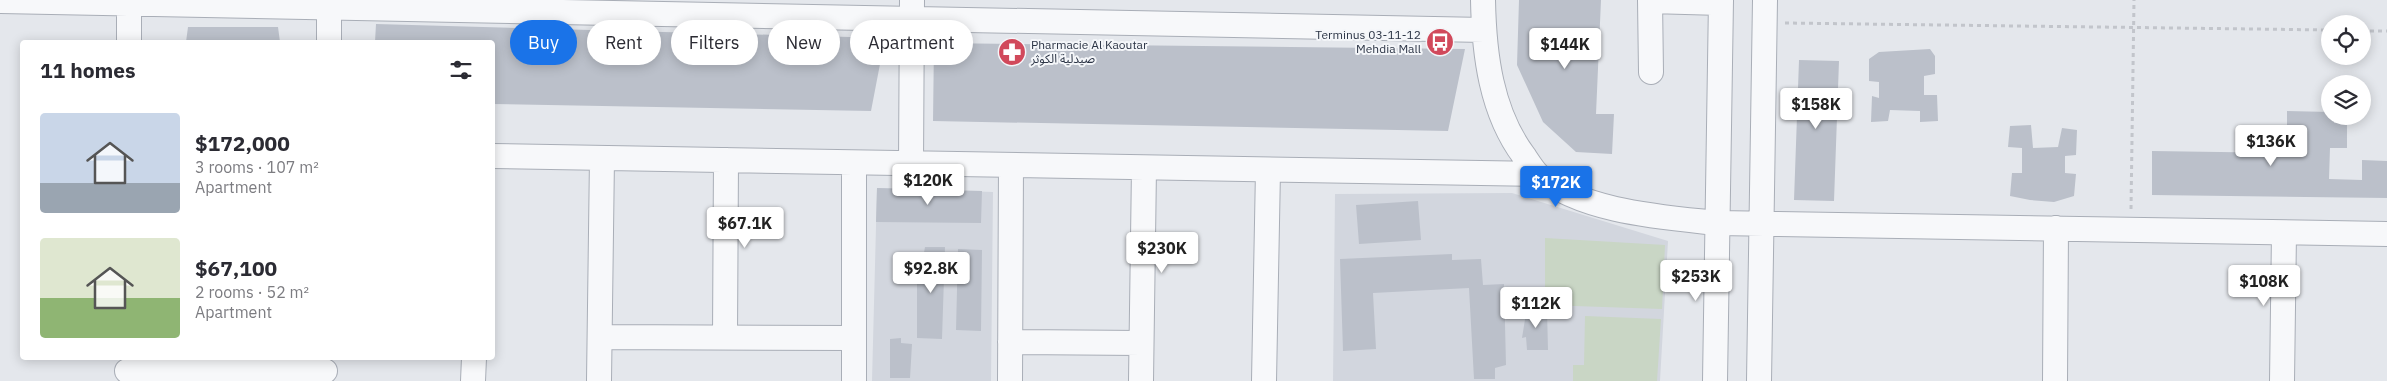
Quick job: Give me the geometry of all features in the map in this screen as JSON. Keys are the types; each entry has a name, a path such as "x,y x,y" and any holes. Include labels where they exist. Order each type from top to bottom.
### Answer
{"street":[{"path":"1483,0 1487,63 1499,106 1517,147 1537,174 1558,188 1604,205 1636,213 1717,222 1761,224 2387,234"},
{"path":"1652,72 1650,0 1721,1 1715,381"},
{"path":"4,1 912,9 1484,30"},
{"path":"129,2 129,40"},
{"path":"329,4 329,40"},
{"path":"911,163 912,9"},
{"path":"1758,381 1765,11"},
{"path":"495,156 1537,174"},
{"path":"599,381 602,158"},
{"path":"725,337 726,160"},
{"path":"854,163 854,381"},
{"path":"1010,381 1011,165"},
{"path":"1141,381 1144,168"},
{"path":"1264,381 1268,170"},
{"path":"2055,381 2056,228"},
{"path":"2282,381 2284,233"},
{"path":"600,337 854,338"},
{"path":"1010,342 1141,343"},
{"path":"473,381 474,360"},
{"path":"127,370 324,370"}],"path":[{"path":"2131,229 2134,0"},
{"path":"1765,11 2134,28 2321,30"},
{"path":"2371,31 2387,31"}],"shaded area":[{"path":"877,188 993,192 991,381 872,381"},
{"path":"1512,193 1668,241 1660,381 1333,381 1335,194"}],"green space":[{"path":"1545,238 1665,245 1662,309 1545,305"},
{"path":"1585,316 1661,319 1657,381 1573,381 1573,365 1584,365"}],"building":[{"path":"1519,0 1601,0 1596,114 1614,114 1612,154 1576,152 1543,122 1517,65"},
{"path":"376,24 510,28 510,65 577,65 577,30 587,30 587,65 661,65 661,32 671,32 671,65 758,65 758,35 768,35 768,65 840,65 840,37 850,37 850,65 880,65 871,111 495,104 495,40 375,40"},
{"path":"188,27 278,27 280,40 186,40"},
{"path":"973,43 1465,49 1448,131 933,121 934,65 973,65"},
{"path":"1930,49 1935,56 1935,74 1924,76 1924,95 1937,95 1938,121 1920,122 1920,111 1890,110 1888,121 1871,122 1872,96 1879,98 1879,82 1869,81 1869,59 1879,52"},
{"path":"1799,60 1839,61 1834,201 1794,200"},
{"path":"2287,111 2321,112 2321,125 2347,125 2347,148 2330,148 2329,179 2362,180 2362,160 2387,161 2387,198 2152,195 2152,151 2287,153"},
{"path":"2031,125 2033,148 2058,147 2062,128 2077,130 2076,155 2065,156 2065,173 2076,174 2074,196 2054,202 2010,196 2012,173 2022,173 2022,148 2008,147 2010,126"},
{"path":"877,188 982,191 981,223 876,222"},
{"path":"1418,201 1421,240 1359,244 1356,205"},
{"path":"925,247 945,247 942,339 917,338 917,265 922,264"},
{"path":"958,249 982,250 981,331 956,330"},
{"path":"1452,254 1452,260 1481,259 1483,285 1504,284 1506,365 1495,368 1495,379 1474,379 1469,288 1373,293 1376,349 1343,351 1340,259"},
{"path":"1527,307 1547,310 1548,350 1527,350 1526,337 1522,338"},
{"path":"901,338 901,343 912,344 910,378 890,378 890,339"}],"place":[{"name":"Terminus 03-11-12 Mehdia Mall","path":"1440,42"},
{"name":"Pharmacie Al Kaoutar صيدلية الكوثر","path":"1012,52"}]}
